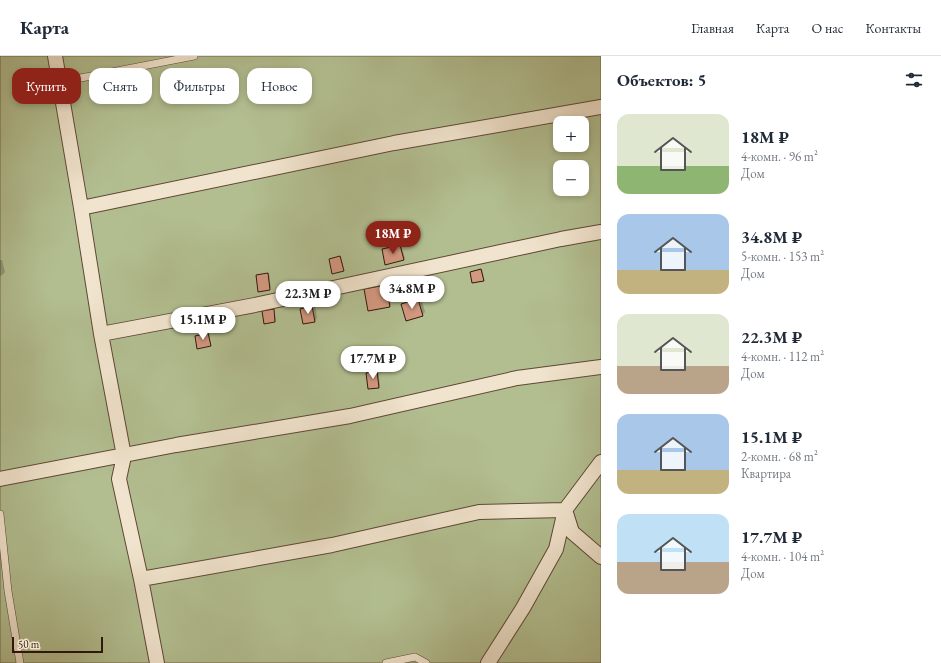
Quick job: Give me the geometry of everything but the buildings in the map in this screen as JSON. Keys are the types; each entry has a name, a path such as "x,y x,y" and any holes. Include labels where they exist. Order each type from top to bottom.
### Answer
{"street":[{"path":"55,56 57,68"},
{"path":"64,104 101,334 124,456 119,479 141,579 157,663"},
{"path":"81,208 394,143 601,107"},
{"path":"101,334 256,305 601,232"},
{"path":"0,479 176,445 350,416 516,378 601,367"},
{"path":"488,663 523,608 556,549 564,510 601,462"},
{"path":"141,579 332,545 478,512 564,510"},
{"path":"564,510 572,532 601,557"}],"lane":[{"path":"81,78 194,56"},
{"path":"0,514 8,591 20,663"},
{"path":"386,663 415,657 426,663"}],"green space":[{"path":"0,56 601,56 601,663 0,663"}]}
